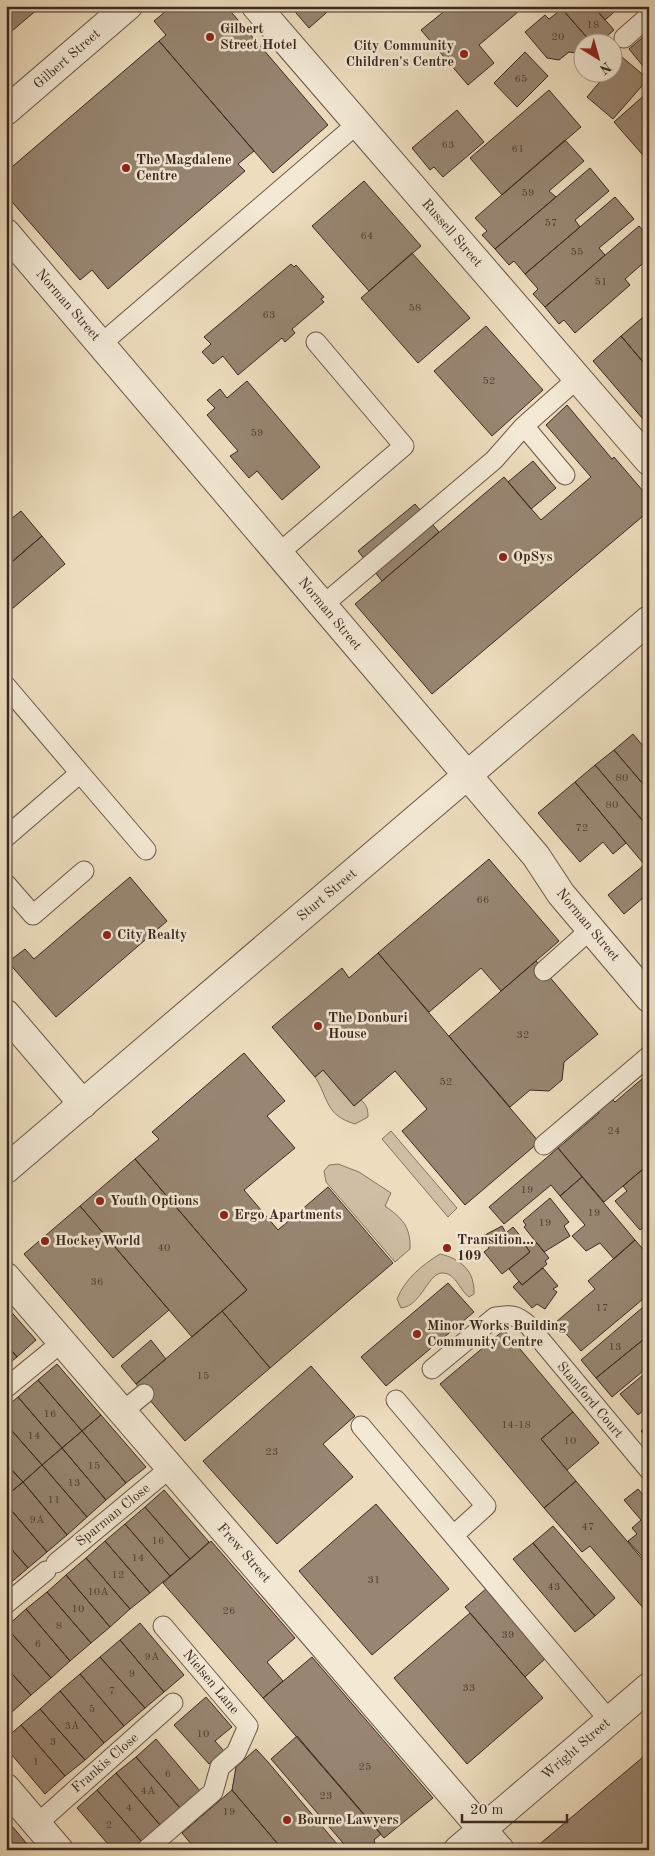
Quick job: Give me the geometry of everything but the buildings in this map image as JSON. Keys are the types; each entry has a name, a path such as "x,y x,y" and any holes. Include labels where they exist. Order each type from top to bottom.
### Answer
{"street":[{"name":"Gilbert Street","path":"6,111 128,6"},
{"name":"Russell Street","path":"256,6 649,460"},
{"name":"Norman Street","path":"6,233 468,775 536,856 560,894 649,998"},
{"name":"Sturt Street","path":"6,1170 649,620"},
{"path":"6,1014 83,1104"},
{"name":"Frew Street","path":"6,1277 500,1850"},
{"name":"Wright Street","path":"458,1850 649,1687"},
{"path":"6,1788 59,1850"}],"lane":[{"path":"624,38 649,16"},
{"path":"102,344 357,124"},
{"path":"279,553 404,446 316,342"},
{"path":"323,605 494,460 524,426 578,378"},
{"path":"524,426 565,475"},
{"path":"6,686 146,850"},
{"path":"6,837 80,773"},
{"path":"6,884 33,915 84,872"},
{"path":"544,970 591,930"},
{"path":"544,1145 649,1056"},
{"name":"Stamford Court","path":"432,1369 495,1316 507,1314 519,1317 529,1326 649,1470"},
{"path":"6,1388 62,1342"},
{"path":"122,1412 144,1394"},
{"path":"396,1400 486,1506 454,1535"},
{"path":"361,1426 609,1720"},
{"name":"Sparman Close","path":"6,1604 170,1468"},
{"name":"Nielsen Lane","path":"146,1850 213,1792 220,1767 236,1752 248,1726 163,1626"},
{"name":"Frankis Close","path":"36,1824 173,1703"}],"shaded area":[{"path":"323,1070 354,1106 361,1100 363,1102 367,1108 368,1117 355,1124 338,1116 333,1111 315,1077"},
{"path":"391,1131 457,1208 448,1217 382,1139"},
{"path":"338,1164 359,1172 391,1193 385,1206 401,1219 407,1229 410,1241 410,1249 395,1262 326,1182 324,1171 329,1165"},
{"path":"440,1254 454,1259 465,1267 472,1279 474,1294 469,1297 452,1276 444,1273 438,1274 433,1277 420,1296 408,1306 401,1308 397,1299 409,1279"}],"place":[{"name":"Gilbert Street Hotel","path":"210,37"},
{"name":"City Community Children's Centre","path":"464,54"},
{"name":"The Magdalene Centre","path":"126,168"},
{"name":"OpSys","path":"503,557"},
{"name":"City Realty","path":"107,935"},
{"name":"The Donburi House","path":"318,1026"},
{"name":"Youth Options","path":"100,1201"},
{"name":"Ergo Apartments","path":"224,1215"},
{"name":"HockeyWorld","path":"45,1241"},
{"name":"Transition... 109","path":"447,1248"},
{"name":"Minor Works Building Community Centre","path":"417,1334"},
{"name":"Bourne Lawyers","path":"287,1820"}]}
